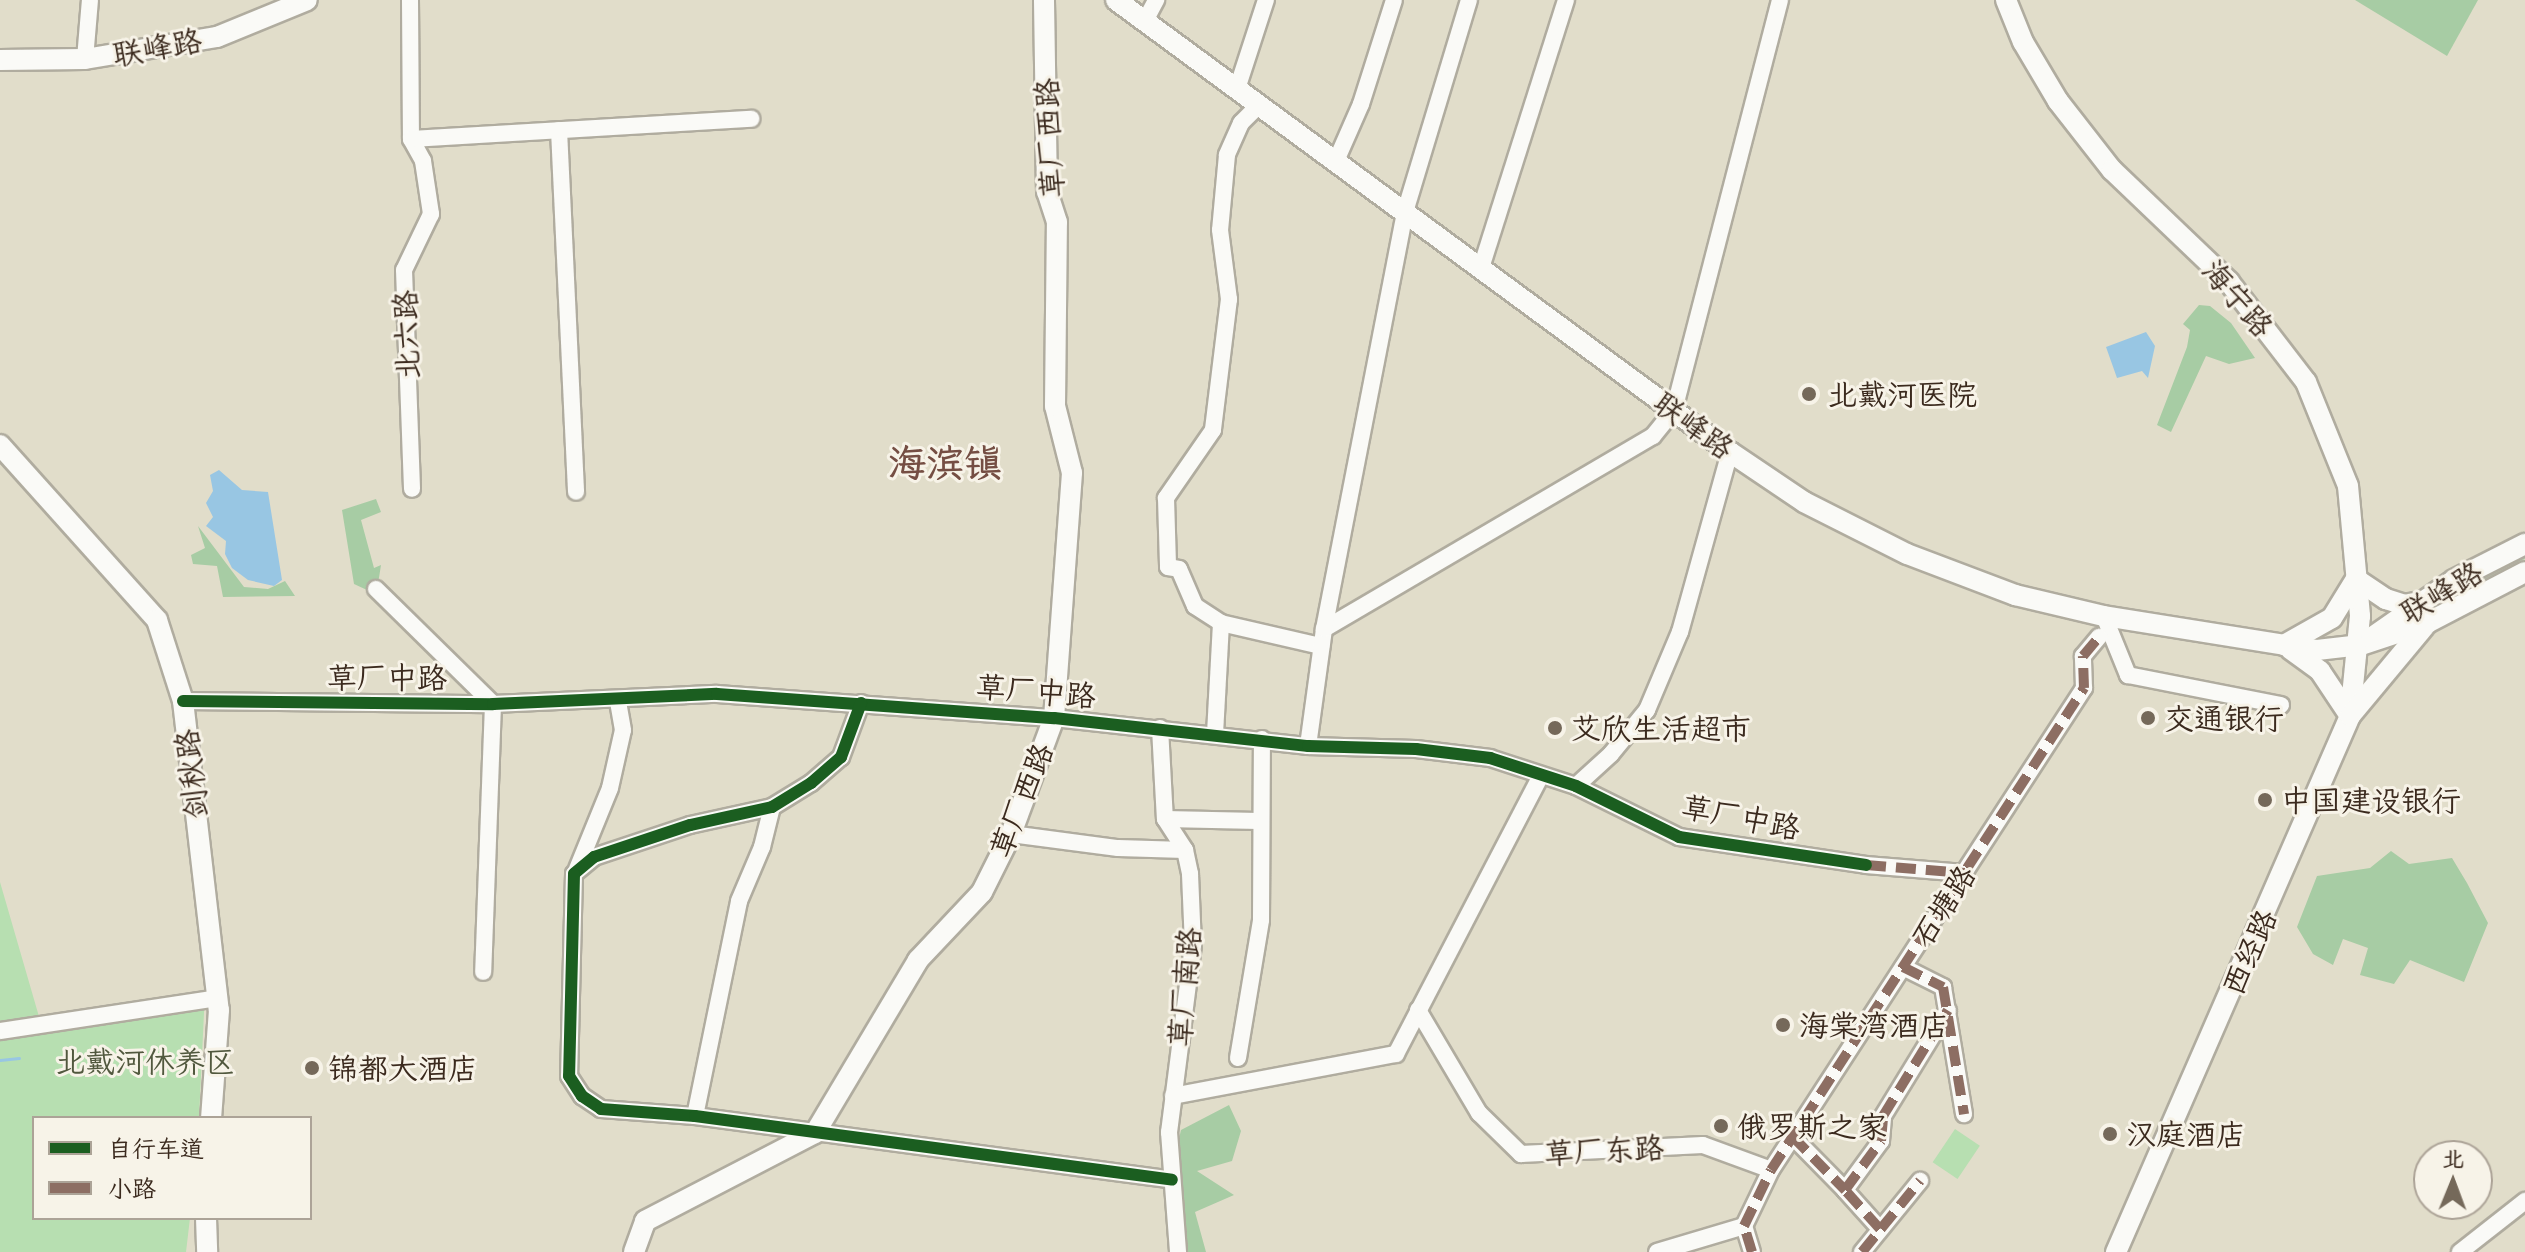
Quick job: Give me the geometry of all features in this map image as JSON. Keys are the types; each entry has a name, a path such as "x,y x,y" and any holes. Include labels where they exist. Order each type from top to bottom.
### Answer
{"main road":[{"name":"联峰路","path":"0,60 85,59 217,37 307,0"},
{"name":"草厂西路","path":"815,1133 918,960 982,892 1011,834 1054,718 1072,473 1055,406 1057,222 1047,192 1044,0"},
{"name":"联峰路","path":"1116,0 1730,452 1804,502 1907,554 2015,595 2104,616 2317,650 2361,645 2427,623 2525,572"},
{"name":"海宁路","path":"2006,0 2058,101 2112,170 2229,282 2306,382 2348,486 2361,645"},
{"name":"剑秋路","path":"0,445 157,620 183,701 218,998 211,1116"},
{"name":"联峰路","path":"2361,645 2421,602 2525,544"},
{"path":"2421,602 2404,605 2386,599 2356,579 2332,618 2284,645 2320,671 2350,716 2427,623"},
{"name":"西经路","path":"2116,1252 2350,716 2361,645"},
{"path":"634,1252 645,1221 815,1133"},
{"path":"206,1220 207,1252"}],"street":[{"path":"85,59 90,0"},
{"name":"北六路","path":"410,0 411,139 423,161 431,214 404,270 412,489"},
{"path":"1145,21 1156,0"},
{"path":"1237,89 1266,0"},
{"path":"1336,161 1361,104 1394,0"},
{"path":"1308,746 1323,637 1405,212 1469,0"},
{"path":"1481,268 1566,0"},
{"path":"1259,105 1241,123 1227,155 1220,230 1229,299 1213,430 1166,498 1168,567 1179,569 1195,606 1221,623 1323,637 1653,436 1674,410 1780,0"},
{"path":"411,139 751,119"},
{"path":"559,130 576,492"},
{"path":"1576,786 1611,754 1647,710 1680,632 1730,452"},
{"path":"376,589 493,704 483,972"},
{"path":"2104,616 2128,675 2281,705"},
{"path":"1215,734 1221,623"},
{"name":"石塘路","path":"1771,1170 2084,688 2083,656 2099,637"},
{"name":"草厂中路","path":"183,701 493,704 618,702 717,694 1054,718 1308,746 1490,758 1576,786 1679,837 1866,865 1965,873"},
{"path":"618,702 623,730 610,788 574,874 569,1076 582,1096 601,1109 695,1116 1172,1180"},
{"path":"574,874 594,857 690,825 772,807 811,783 841,757 861,703"},
{"name":"草厂南路","path":"1160,728 1165,819 1185,850 1193,945 1169,1132 1178,1252"},
{"path":"1238,1058 1261,920 1265,835 1259,821 1262,739"},
{"path":"1173,1096 1396,1054 1541,775"},
{"path":"695,1116 739,901 762,847 772,807"},
{"path":"1165,819 1259,821"},
{"path":"1011,834 1118,848 1185,850"},
{"path":"1903,967 1943,987 1964,1114"},
{"path":"0,1031 218,998"},
{"name":"草厂东路","path":"1418,1010 1479,1113 1521,1154 1703,1145 1771,1170"},
{"path":"1845,1190 1881,1141 1883,1116 1948,1010"},
{"path":"1792,1136 1880,1229"},
{"path":"1752,1252 1744,1226 1771,1170"},
{"path":"1862,1252 1920,1181"},
{"path":"2460,1252 2525,1201"},
{"path":"1657,1252 1744,1226"}],"green space":[{"path":"2355,0 2478,0 2447,56"},
{"path":"2199,305 2210,306 2231,323 2255,358 2229,364 2206,356 2171,432 2157,425 2187,347 2190,330 2183,324"},
{"path":"376,499 381,512 361,520 374,568 381,565 378,584 367,590 354,584 342,510"},
{"path":"198,526 244,587 268,589 285,581 295,596 223,597 217,566 193,564 191,555 205,548"},
{"path":"2525,550 2525,559 2410,618 2453,588"},
{"path":"2391,851 2409,864 2452,858 2467,883 2488,923 2464,982 2410,960 2394,984 2360,975 2368,948 2343,939 2333,965 2313,954 2297,927 2317,876 2370,868"},
{"name":"北戴河休养区","path":"0,882 40,1020 205,992 199,1116 32,1116 32,1220 190,1220 186,1252 0,1252"},
{"path":"1229,1105 1241,1131 1232,1161 1197,1171 1234,1195 1195,1212 1206,1252 1184,1252 1177,1147 1181,1130"},
{"path":"1955,1129 1980,1146 1958,1179 1933,1162"}],"water":[{"path":"2146,332 2155,346 2148,378 2142,371 2117,378 2106,347"},
{"path":"219,470 242,490 268,492 282,580 274,586 248,580 232,568 225,554 226,541 206,526 213,517 206,503 213,491 210,475"}],"waterway":[{"path":"0,1060 19,1058"}],"marked path":[{"path":"1752,1252 1744,1226 1771,1170 2084,688 2083,656 2099,637"},
{"path":"1866,865 1965,873"},
{"path":"1903,967 1943,987 1964,1114"},
{"path":"1880,1229 1845,1190 1881,1141 1883,1116 1948,1010"},
{"path":"1792,1136 1845,1190"},
{"path":"1862,1252 1920,1181"}],"cycle path":[{"path":"183,701 493,704 717,694 1054,718 1308,746 1416,749 1490,758 1576,786 1679,837 1866,865"},
{"path":"861,703 841,757 811,783 772,807 690,825 594,857 574,874 569,1076 582,1096 601,1109 695,1116 1172,1180"}],"place":[{"name":"北戴河医院","path":"1809,394"},
{"name":"交通银行","path":"2148,718"},
{"name":"艾欣生活超市","path":"1555,728"},
{"name":"中国建设银行","path":"2265,800"},
{"name":"海棠湾酒店","path":"1783,1025"},
{"name":"锦都大酒店","path":"312,1068"},
{"name":"俄罗斯之家","path":"1721,1126"},
{"name":"汉庭酒店","path":"2110,1134"}],"district":[{"name":"海滨镇","path":"945,463"}]}
